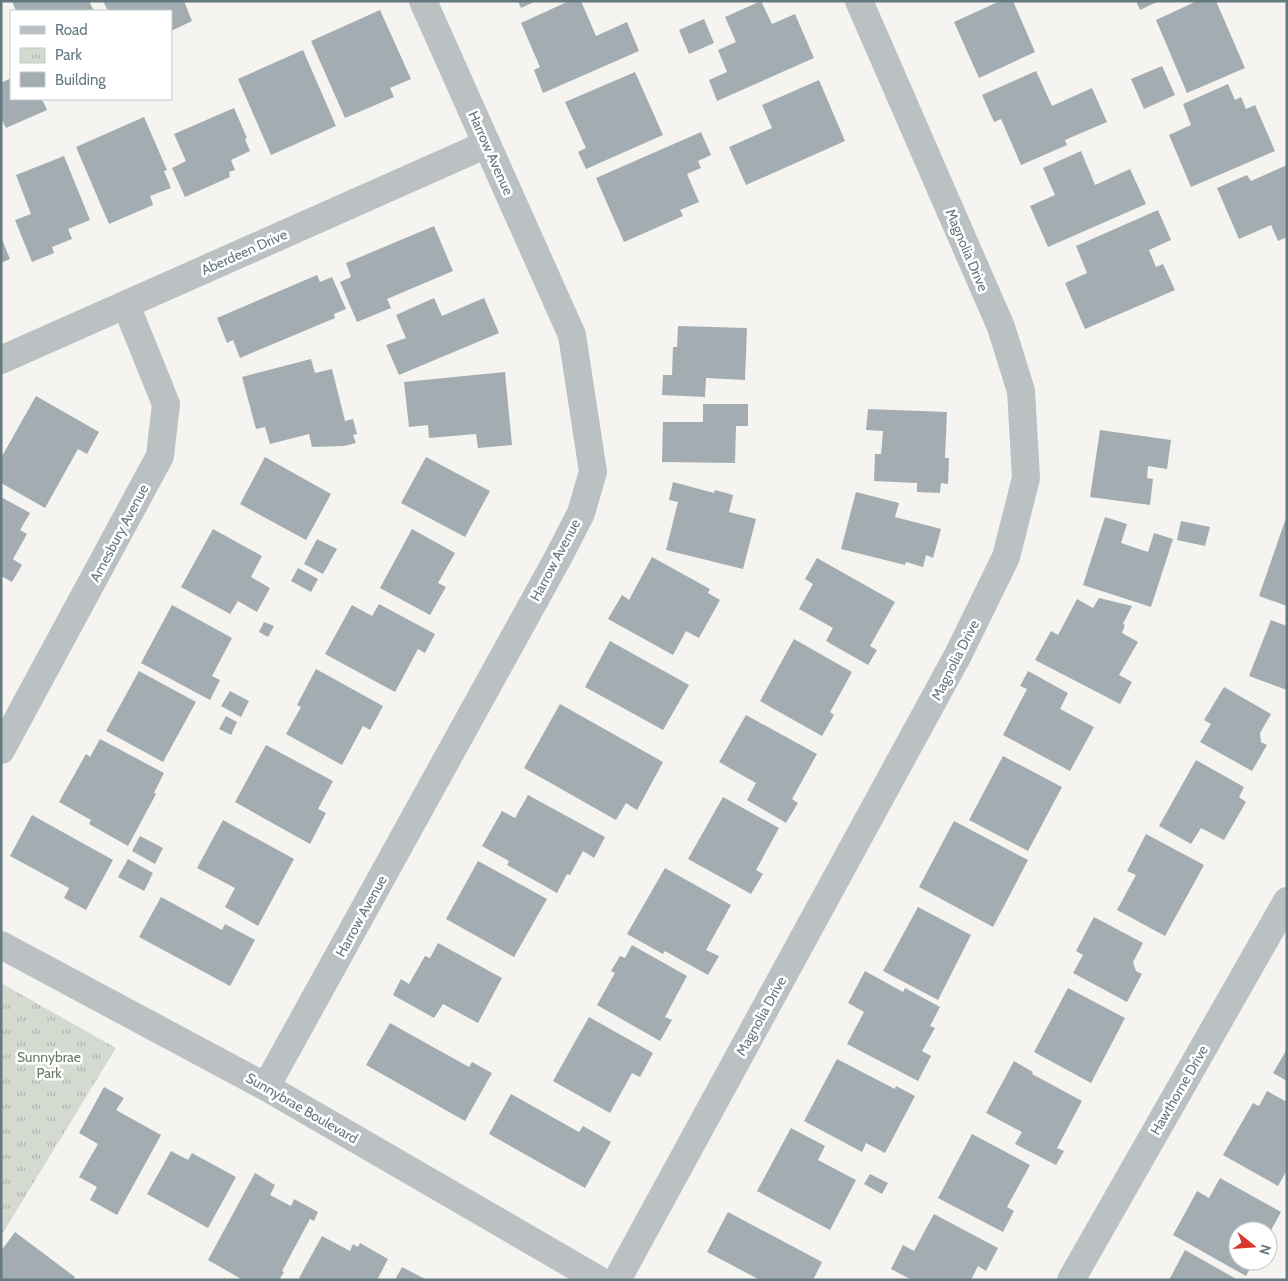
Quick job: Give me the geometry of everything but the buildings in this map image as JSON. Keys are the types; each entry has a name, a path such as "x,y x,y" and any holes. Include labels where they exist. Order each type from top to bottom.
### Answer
{"street":[{"name":"Harrow Avenue","path":"266,1087 559,556 581,513 593,472 572,335 424,1"},
{"name":"Magnolia Drive","path":"617,1280 958,655 1006,557 1026,478 1021,391 1001,327 860,1"},
{"name":"Aberdeen Drive","path":"1,360 487,144"},
{"name":"Amesbury Avenue","path":"1,750 160,456 166,404 126,305"},
{"name":"Hawthorne Drive","path":"1071,1280 1287,901"},
{"name":"Sunnybrae Boulevard","path":"1,945 266,1087 598,1280"}],"green space":[{"name":"Sunnybrae Park","path":"1,983 116,1048 1,1236"}]}
